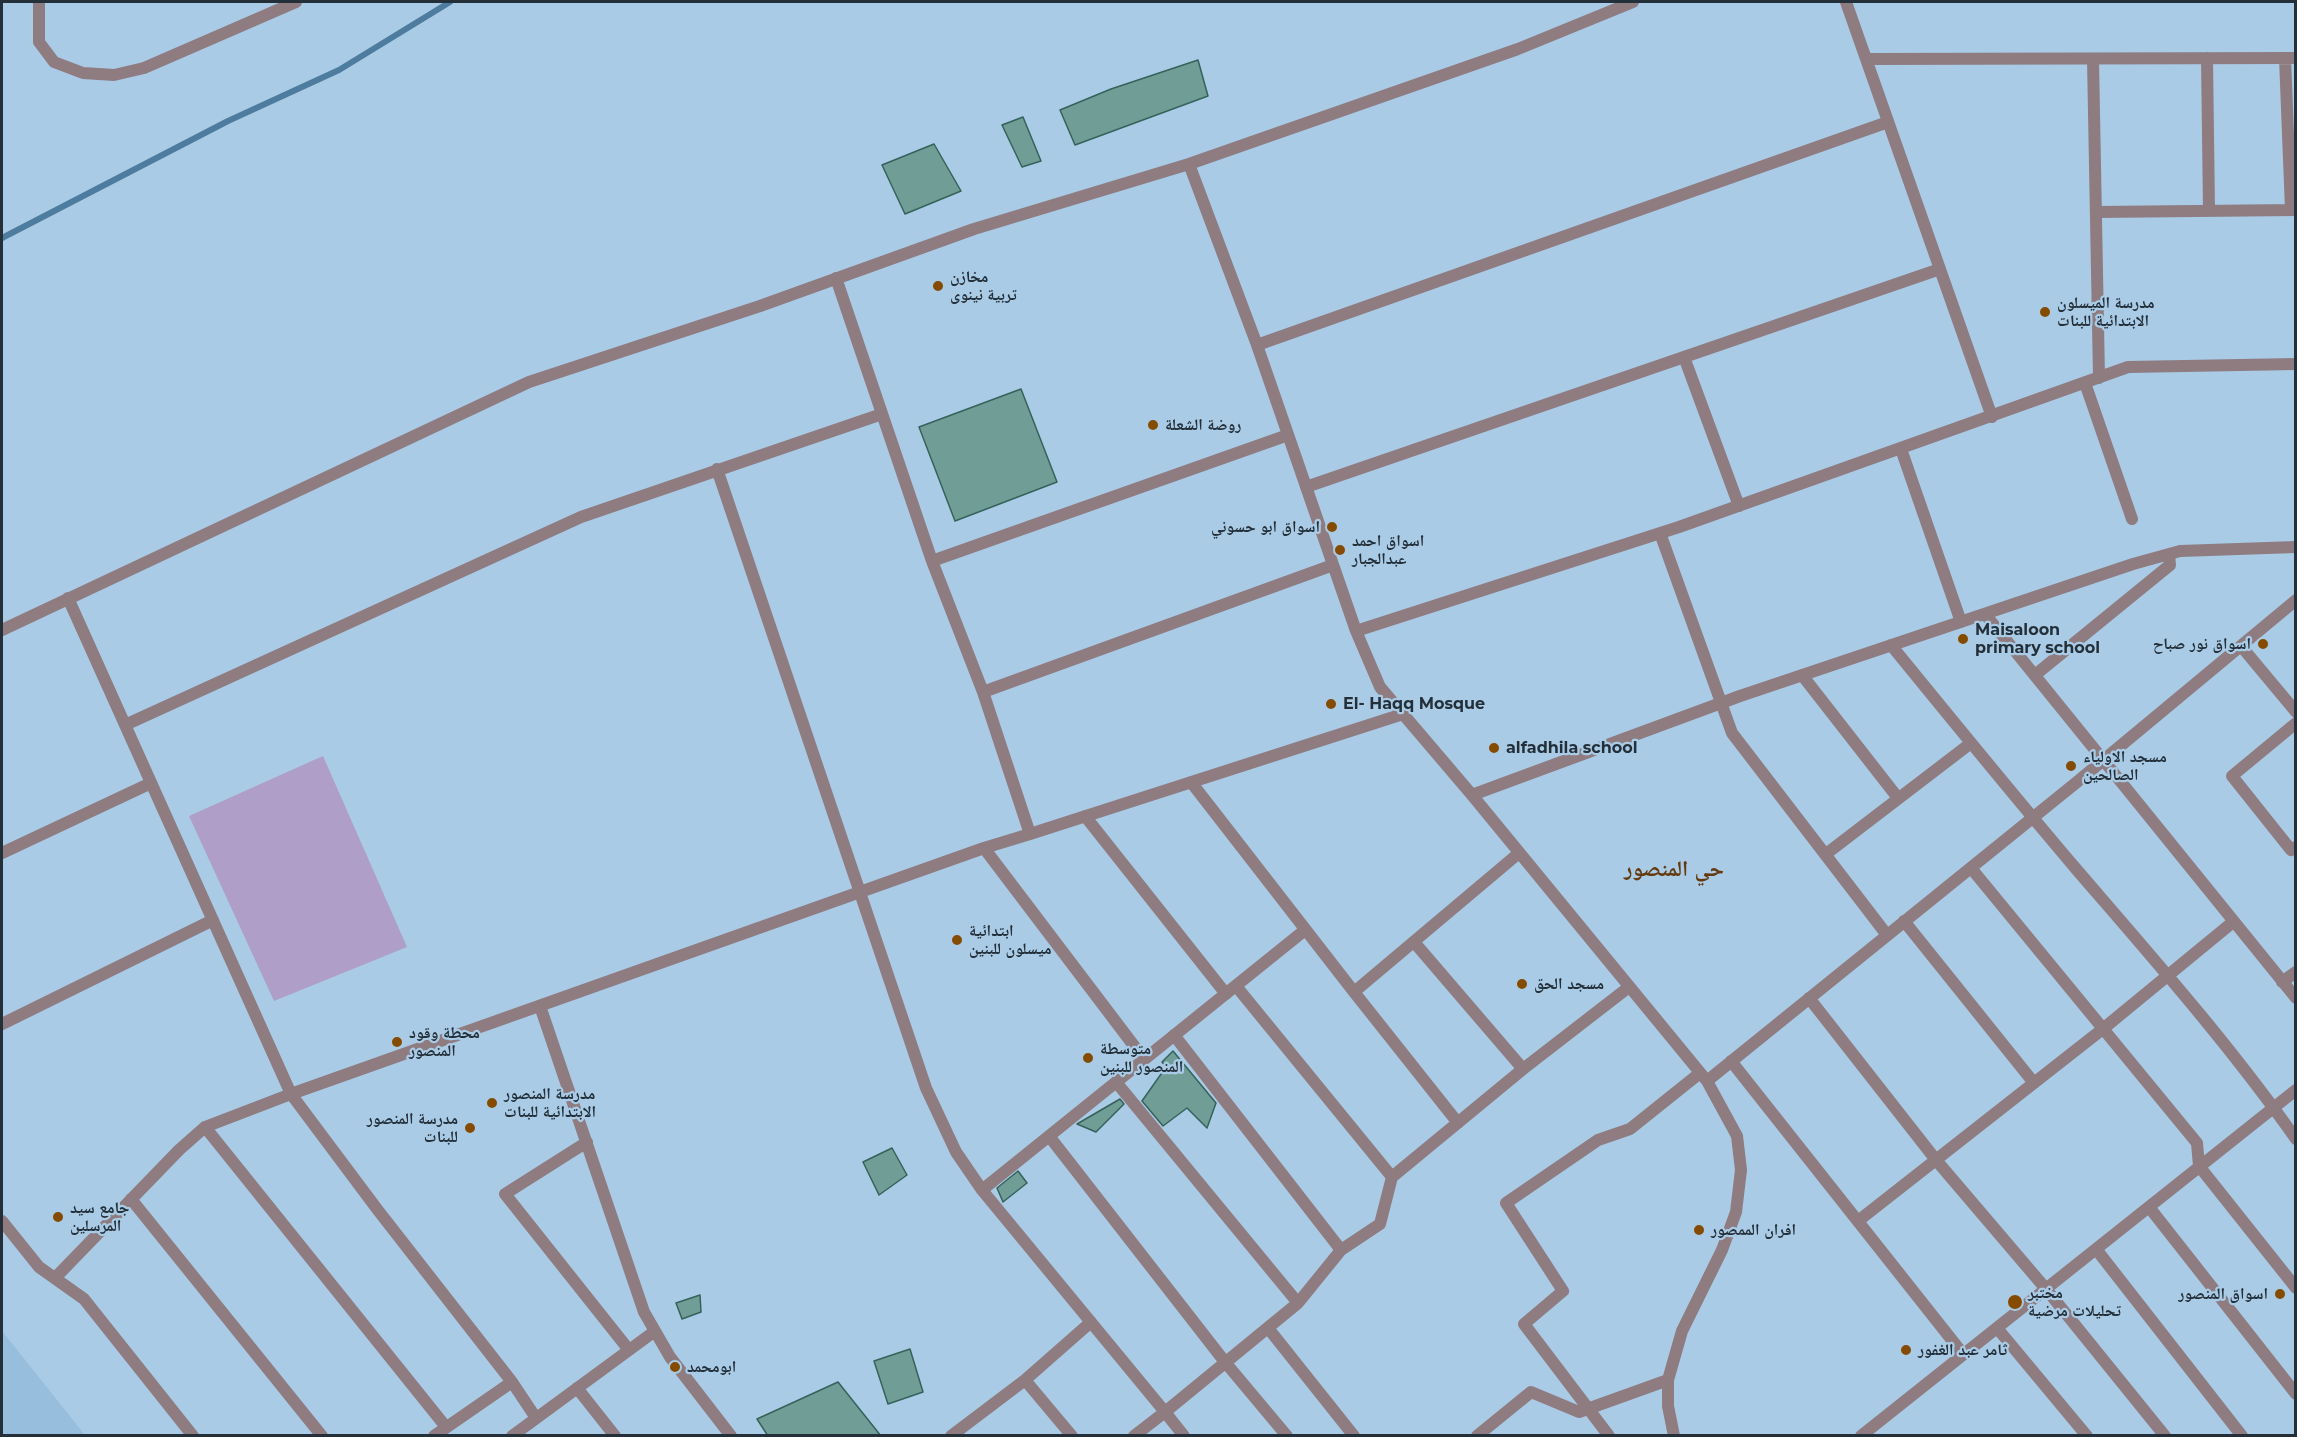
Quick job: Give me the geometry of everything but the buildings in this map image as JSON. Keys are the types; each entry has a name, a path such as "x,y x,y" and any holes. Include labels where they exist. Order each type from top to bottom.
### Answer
{"street":[{"path":"39,2 39,42 54,62 83,73 114,75 144,68 274,7 296,2"},
{"path":"2,630 529,382 760,306 974,229 1190,164 1518,49 1633,2"},
{"path":"1846,2 1992,417"},
{"path":"2207,58 2209,211"},
{"path":"1866,59 2290,58 2293,210 2096,212"},
{"path":"2093,59 2099,378"},
{"path":"1257,345 1888,122"},
{"path":"1190,164 1257,345 1356,631 1380,687 1472,795 1703,1077 1737,1136 1741,1170 1736,1212 1722,1250 1682,1330 1668,1380 1668,1406 1674,1436"},
{"path":"1306,487 1940,269"},
{"path":"836,278 932,561 983,692 1030,834"},
{"path":"1684,357 1739,506"},
{"path":"1356,631 1739,506 2128,367 2295,364"},
{"path":"2085,383 2132,519"},
{"path":"125,725 581,517 882,414"},
{"path":"932,561 1288,435"},
{"path":"1901,449 1961,622"},
{"path":"717,470 927,1088 956,1152 981,1190 1184,1436"},
{"path":"1660,533 1732,733 1887,935"},
{"path":"1472,795 1721,703 2169,554 2180,551 2295,547"},
{"path":"2035,675 2170,565 2169,554"},
{"path":"983,692 1334,565"},
{"path":"68,598 291,1094 512,1382 536,1418"},
{"path":"1609,1436 1524,1323 1563,1291 1506,1203 1598,1140 1630,1129 1703,1077 1731,1062 2033,818 2295,600"},
{"path":"1985,614 2295,998"},
{"path":"1891,645 2033,818 2168,976 2273,1107 2295,1138"},
{"path":"2241,646 2295,712"},
{"path":"1802,675 1898,798"},
{"path":"55,1278 179,1150 205,1127 291,1094 984,848 1403,714"},
{"path":"2295,723 2232,776 2291,850 2295,847"},
{"path":"1826,854 1971,742"},
{"path":"1191,782 1458,1123"},
{"path":"2,853 151,783"},
{"path":"1085,816 1392,1177"},
{"path":"984,848 1144,1059"},
{"path":"1354,992 1519,853"},
{"path":"1971,868 2197,1143 2199,1166 2295,1288"},
{"path":"2,1024 213,920"},
{"path":"1904,921 2034,1083"},
{"path":"1858,1221 2104,1028 2233,922"},
{"path":"981,1190 1305,930"},
{"path":"1414,942 1523,1069"},
{"path":"2282,982 2295,972"},
{"path":"1134,1436 1298,1303 1341,1250 1380,1224 1392,1177 1523,1069 1629,987"},
{"path":"1809,998 1936,1160 2046,1289 2165,1436"},
{"path":"540,1006 644,1312 670,1357 731,1436"},
{"path":"1174,1035 1341,1250"},
{"path":"1731,1062 1963,1354"},
{"path":"1116,1082 1298,1303"},
{"path":"1861,1436 2295,1090"},
{"path":"205,1127 446,1427"},
{"path":"1049,1136 1225,1362 1287,1436"},
{"path":"587,1142 505,1194 629,1350"},
{"path":"131,1199 322,1436"},
{"path":"2149,1207 2295,1394"},
{"path":"2,1221 39,1267 84,1299 193,1436"},
{"path":"2096,1249 2241,1436"},
{"path":"958,1433 1025,1380 1091,1323"},
{"path":"1268,1328 1354,1436"},
{"path":"1997,1328 2087,1436"},
{"path":"512,1436 655,1331"},
{"path":"1025,1380 1072,1436"},
{"path":"1477,1436 1531,1392 1579,1412 1668,1380"},
{"path":"434,1436 512,1382"},
{"path":"577,1388 615,1436"}],"shaded area":[{"path":"323,756 407,947 274,1001 189,816"},
{"path":"2,1331 85,1435 2,1435"}],"waterway":[{"path":"2,238 228,121 339,70 450,2"}],"place":[{"name":"مخازن تربية نينوى","path":"938,286"},
{"name":"مدرسة الميسلون الابتدائية للبنات","path":"2045,312"},
{"name":"روضة الشعلة","path":"1153,425"},
{"name":"اسواق ابو حسوني","path":"1332,527"},
{"name":"اسواق احمد عبدالجبار","path":"1340,550"},
{"name":"Maisaloon primary school","path":"1963,639"},
{"name":"اسواق نور صباح","path":"2263,644"},
{"name":"El- Haqq Mosque","path":"1331,704"},
{"name":"alfadhila school","path":"1494,748"},
{"name":"مسجد الاولياء الصالحين","path":"2071,766"},
{"name":"ابتدائية ميسلون للبنين","path":"957,940"},
{"name":"مسجد الحق","path":"1522,984"},
{"name":"محطة وقود المنصور","path":"397,1042"},
{"name":"متوسطة المنصور للبنين","path":"1088,1058"},
{"name":"مدرسة المنصور الابتدائية للبنات","path":"492,1103"},
{"name":"مدرسة المنصور للبنات","path":"470,1128"},
{"name":"جامع سيد المرسلين","path":"58,1217"},
{"name":"افران الممصور","path":"1699,1230"},
{"name":"اسواق المنصور","path":"2280,1294"},
{"name":"مختبر تحليلات مرضية","path":"2015,1302"},
{"name":"ثامر عبد الغفور","path":"1906,1350"},
{"name":"ابومحمد","path":"675,1367"}],"district":[{"name":"حي المنصور","path":"1674,870"}]}
